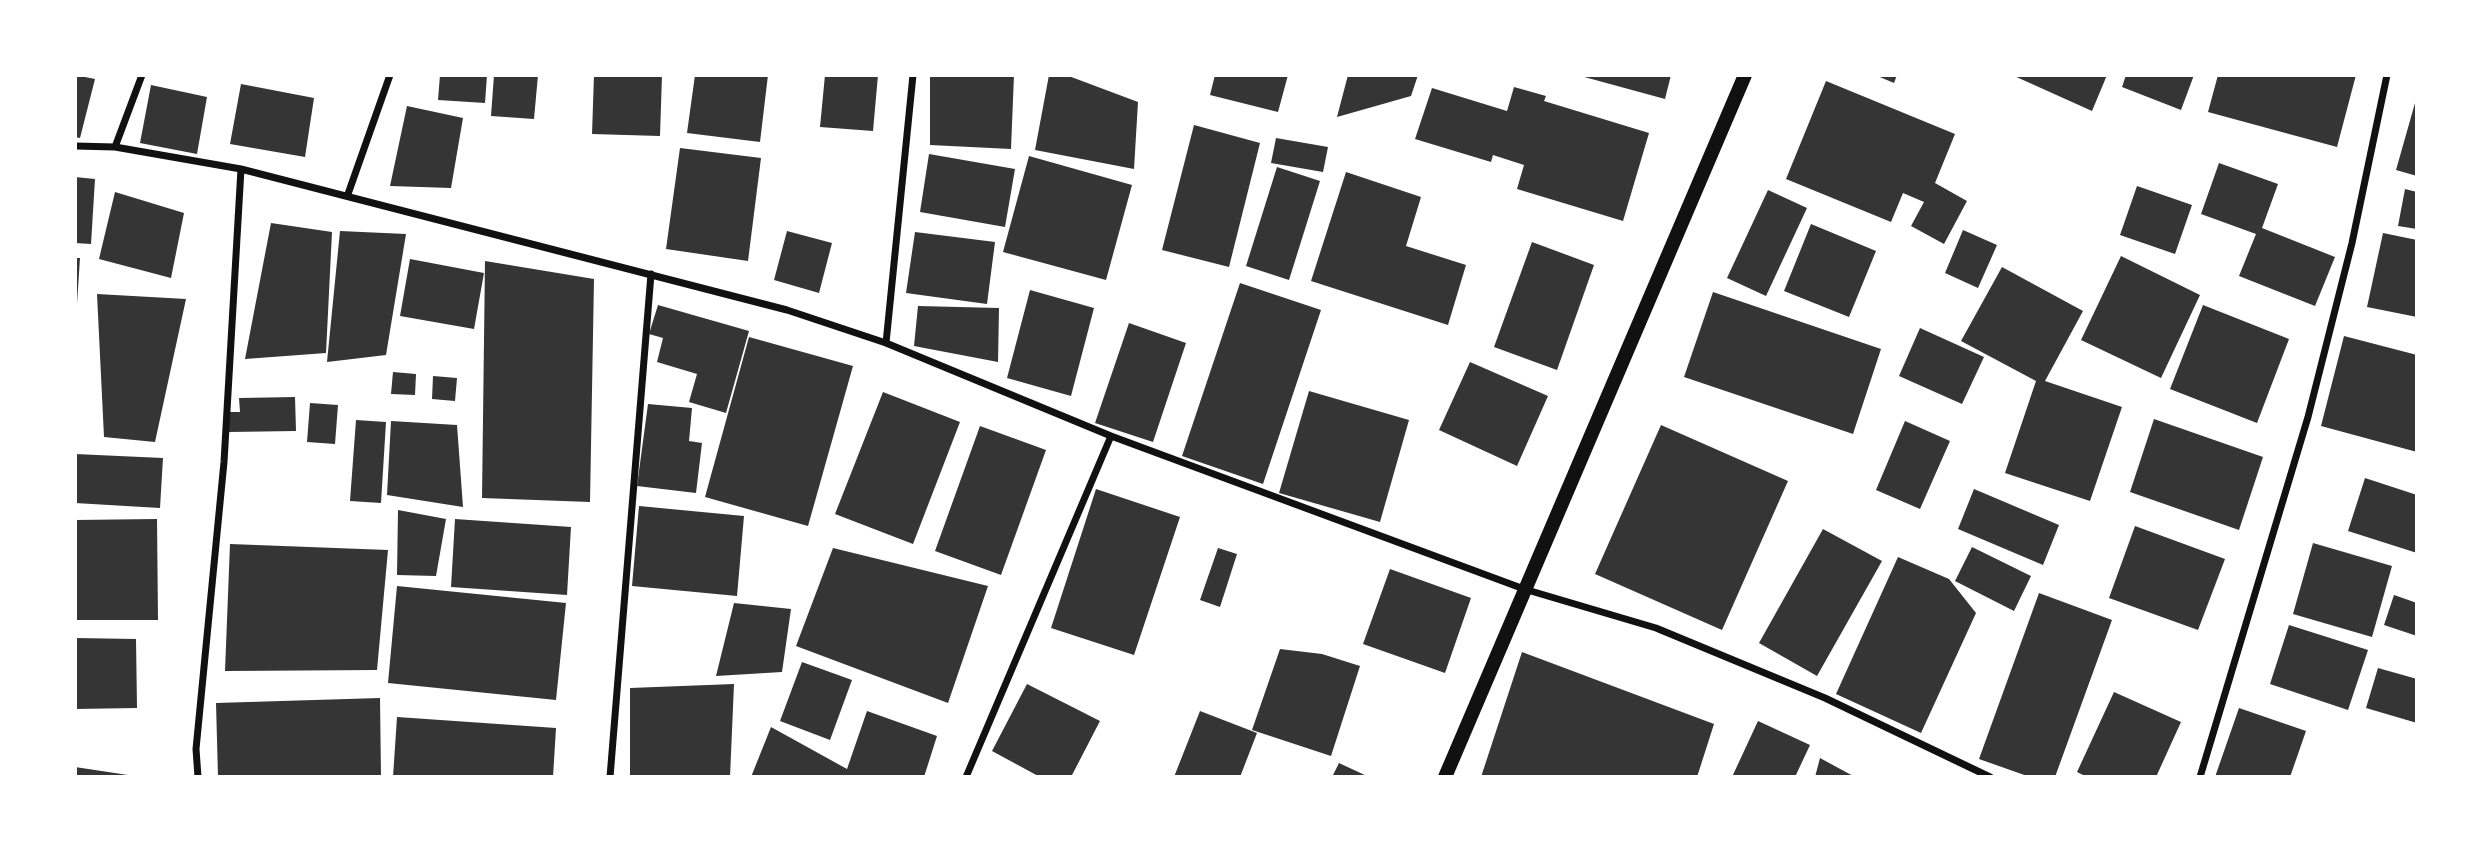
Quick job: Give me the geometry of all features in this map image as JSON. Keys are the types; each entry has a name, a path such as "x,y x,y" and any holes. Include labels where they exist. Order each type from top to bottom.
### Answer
{"main road":[{"path":"1445,777 1745,75"}],"street":[{"path":"116,147 142,75"},
{"path":"348,194 390,75"},
{"path":"886,343 913,75"},
{"path":"2200,777 2308,417 2352,243 2387,75"},
{"path":"75,146 116,147 241,169 348,194 787,310 886,343 1111,436 1524,589 1656,628 1825,698 1990,777"},
{"path":"198,777 196,749 224,462 241,169"},
{"path":"610,777 651,274"},
{"path":"966,777 1111,436"}],"building":[{"path":"75,75 95,79 80,138 75,137"},
{"path":"440,75 487,75 485,103 438,100"},
{"path":"494,75 538,75 534,119 491,116"},
{"path":"594,75 662,75 660,136 592,134"},
{"path":"695,75 768,75 760,142 687,133"},
{"path":"825,75 878,75 873,131 820,127"},
{"path":"930,75 1014,75 1011,149 930,145"},
{"path":"1049,75 1066,75 1138,102 1134,169 1035,150"},
{"path":"1215,75 1288,75 1278,112 1210,95"},
{"path":"1348,75 1418,75 1411,96 1337,117"},
{"path":"1577,75 1671,75 1665,99"},
{"path":"1875,75 1897,75 1894,83"},
{"path":"2012,75 2107,75 2092,111"},
{"path":"2126,75 2194,75 2181,110 2122,87"},
{"path":"2218,75 2356,75 2337,147 2208,112"},
{"path":"1826,81 1955,134 1935,183 1967,201 1944,244 1911,226 1924,202 1903,193 1891,222 1786,179"},
{"path":"241,84 314,98 305,157 230,144"},
{"path":"151,85 207,97 197,154 140,143"},
{"path":"1514,87 1546,96 1544,101 1649,133 1623,221 1517,189 1524,165 1493,155 1491,162 1415,139 1432,88 1507,111"},
{"path":"2417,96 2417,176 2396,170"},
{"path":"407,106 463,118 451,188 390,186"},
{"path":"1194,125 1260,143 1229,267 1162,250"},
{"path":"1276,138 1328,147 1323,172 1271,163"},
{"path":"680,148 761,158 748,261 666,249"},
{"path":"929,154 1015,169 1005,227 920,212"},
{"path":"1029,156 1132,185 1106,280 1003,252"},
{"path":"2219,163 2278,184 2262,228 2335,257 2315,306 2239,276 2256,234 2201,214"},
{"path":"1277,167 1320,181 1289,280 1246,266"},
{"path":"1346,172 1421,197 1406,246 1466,265 1448,325 1311,281"},
{"path":"75,177 95,179 91,244 75,243"},
{"path":"2137,186 2192,205 2175,254 2120,235"},
{"path":"2405,189 2417,192 2417,229 2398,226"},
{"path":"1768,190 1807,208 1766,296 1727,278"},
{"path":"115,192 184,213 171,278 99,259"},
{"path":"271,223 332,232 326,353 245,359"},
{"path":"1811,224 1876,251 1849,317 1784,291"},
{"path":"1963,230 1997,245 1978,288 1945,273"},
{"path":"340,231 406,234 386,355 327,362"},
{"path":"787,231 832,243 819,293 774,280"},
{"path":"915,232 995,242 987,304 906,293"},
{"path":"2383,233 2417,240 2417,317 2367,307"},
{"path":"1532,242 1594,265 1557,370 1494,347"},
{"path":"2121,256 2200,295 2161,378 2081,340"},
{"path":"75,258 80,258 77,304 75,304"},
{"path":"410,259 484,273 474,329 400,316"},
{"path":"485,261 594,279 590,502 482,498"},
{"path":"2002,267 2083,311 2045,381 2122,407 2090,501 2005,473 2036,381 1961,341"},
{"path":"1240,283 1321,310 1263,484 1182,456"},
{"path":"1030,290 1094,308 1071,396 1007,378"},
{"path":"1713,292 1881,349 1853,434 1684,377"},
{"path":"97,294 186,299 155,442 104,437"},
{"path":"658,305 749,331 726,413 689,402 697,374 657,362 663,338 649,334"},
{"path":"2203,305 2289,339 2257,423 2170,389"},
{"path":"918,306 999,308 998,362 914,346"},
{"path":"1129,323 1186,343 1153,442 1095,423"},
{"path":"1920,328 1984,357 1962,404 1899,376"},
{"path":"2344,336 2417,355 2417,452 2321,426"},
{"path":"749,337 853,366 808,526 705,497"},
{"path":"1470,362 1548,396 1517,466 1439,430"},
{"path":"393,372 416,374 415,395 391,394"},
{"path":"433,376 457,378 455,401 432,399"},
{"path":"1309,391 1409,420 1380,522 1279,493"},
{"path":"883,392 960,422 913,544 835,514"},
{"path":"295,397 296,431 229,432 228,412 240,412 239,398"},
{"path":"310,403 338,405 335,444 307,442"},
{"path":"648,404 692,408 689,441 702,443 696,493 637,486"},
{"path":"2154,419 2263,457 2239,530 2130,492"},
{"path":"356,420 386,422 381,503 350,501"},
{"path":"391,421 457,425 463,507 387,495"},
{"path":"1905,421 1950,441 1920,509 1876,490"},
{"path":"1661,425 1788,481 1722,630 1595,574"},
{"path":"980,426 1046,450 1001,575 935,551"},
{"path":"75,454 163,458 160,508 75,503"},
{"path":"2365,478 2417,495 2417,553 2348,531"},
{"path":"1096,489 1180,517 1134,655 1051,628"},
{"path":"1974,489 2059,525 2043,565 1958,529"},
{"path":"639,506 744,516 737,596 632,586"},
{"path":"398,510 446,519 436,576 397,575"},
{"path":"157,519 158,620 75,620 75,520"},
{"path":"455,519 571,527 567,595 451,587"},
{"path":"2135,526 2225,559 2198,630 2109,598"},
{"path":"1823,529 1882,561 1817,676 1759,643"},
{"path":"2313,543 2392,566 2372,637 2293,614"},
{"path":"230,544 388,550 377,670 225,671"},
{"path":"1972,547 2031,576 2014,611 1955,581"},
{"path":"833,548 988,586 948,703 796,646"},
{"path":"1218,548 1237,554 1220,607 1200,600"},
{"path":"1898,557 1949,579 1976,613 1921,733 1836,694"},
{"path":"1390,569 1471,598 1445,673 1363,644"},
{"path":"397,586 566,603 556,700 388,683"},
{"path":"2039,593 2112,620 2055,777 2030,777 1979,759"},
{"path":"2394,595 2417,603 2417,636 2384,625"},
{"path":"734,603 791,609 782,672 716,676"},
{"path":"2289,625 2368,650 2348,710 2270,684"},
{"path":"75,638 136,639 137,708 75,709"},
{"path":"1280,649 1322,654 1360,666 1331,756 1252,730"},
{"path":"1522,652 1714,724 1697,777 1481,777"},
{"path":"802,662 852,680 830,740 780,721"},
{"path":"2378,668 2417,679 2417,723 2366,708"},
{"path":"734,684 730,777 630,777 630,688"},
{"path":"1027,684 1100,721 1071,777 1040,777 992,751"},
{"path":"2114,692 2181,722 2156,777 2087,777 2077,772"},
{"path":"380,698 381,777 218,777 216,703"},
{"path":"2239,708 2306,731 2290,777 2215,777"},
{"path":"867,711 937,736 924,777 751,777 771,727 847,769"},
{"path":"1200,711 1257,733 1240,777 1174,777"},
{"path":"397,717 556,728 553,777 393,777"},
{"path":"1758,721 1810,745 1795,777 1732,777"},
{"path":"1820,758 1855,777 1815,777"},
{"path":"1339,763 1369,777 1332,777"},
{"path":"75,767 128,775 128,777 75,777"}]}
